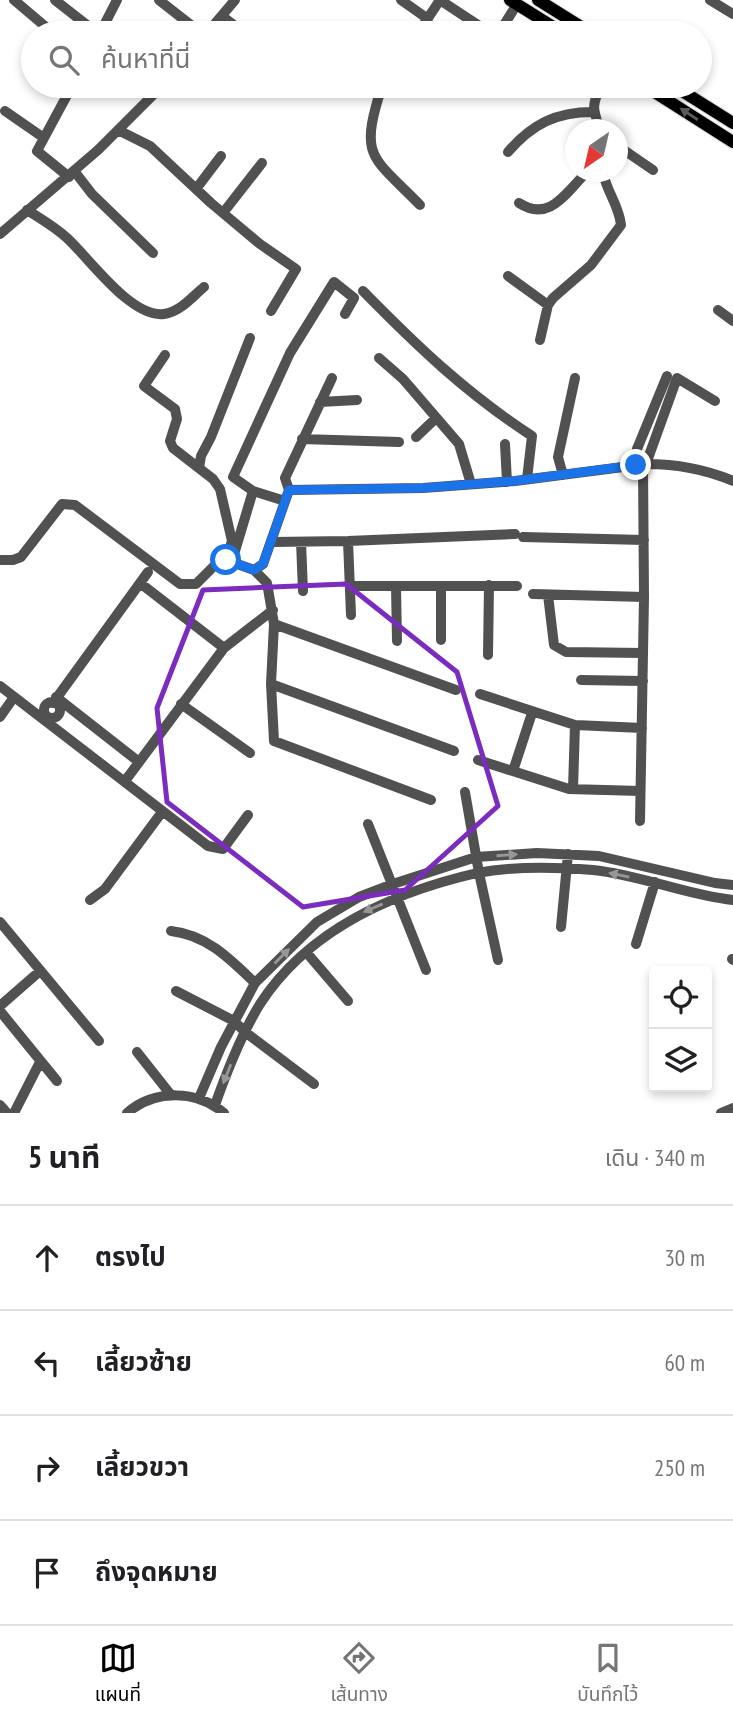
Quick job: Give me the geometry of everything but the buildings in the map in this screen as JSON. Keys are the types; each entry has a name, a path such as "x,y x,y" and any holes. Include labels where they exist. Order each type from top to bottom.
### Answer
{"main road":[{"path":"538,0 572,21"},
{"path":"514,2 544,21"},
{"path":"664,98 733,142"},
{"path":"693,98 733,123"}],"street":[{"path":"14,0 39,21"},
{"path":"55,0 82,21"},
{"path":"105,21 117,0"},
{"path":"159,0 186,21"},
{"path":"218,21 236,0"},
{"path":"401,0 428,19 440,0 472,21"},
{"path":"551,0 559,13"},
{"path":"710,0 733,14"},
{"path":"505,21 514,2"},
{"path":"222,16 228,21"},
{"path":"66,98 37,151 72,174 153,253"},
{"path":"0,234 120,131 151,98"},
{"path":"378,98 371,123 369,143 374,158 420,205"},
{"path":"595,98 593,112 596,119"},
{"path":"5,111 44,138"},
{"path":"508,152 531,128 570,112 593,112"},
{"path":"120,131 150,146 223,213 296,269 271,311"},
{"path":"628,153 653,170"},
{"path":"196,189 221,156"},
{"path":"223,213 262,163"},
{"path":"519,203 536,211 549,209 577,182"},
{"path":"540,340 552,298 591,265 621,225 620,212 605,182"},
{"path":"27,210 52,225 131,303 150,313 173,312 204,287"},
{"path":"508,276 548,305"},
{"path":"285,501 253,491 233,477 290,353 334,282 354,298 345,314"},
{"path":"363,291 428,357 494,412 531,436 527,479"},
{"path":"718,310 733,321"},
{"path":"199,468 201,456 250,338"},
{"path":"166,355 144,386 175,409 177,418 170,435 171,445 217,483 232,541 229,561"},
{"path":"379,358 403,379 459,444 471,484"},
{"path":"640,821 644,540 642,465 637,449 667,376"},
{"path":"563,475 558,457 575,377"},
{"path":"254,570 263,564 272,542 289,490 285,478 332,378"},
{"path":"642,465 677,378 715,401"},
{"path":"320,402 356,400"},
{"path":"416,437 436,418"},
{"path":"302,439 399,442"},
{"path":"505,444 507,482"},
{"path":"289,490 423,488 507,482 665,464 708,471 733,481"},
{"path":"229,561 253,491"},
{"path":"0,560 13,560 21,556 62,504 75,505 180,584 196,584 219,561 229,561 254,570 267,583 273,610 271,684 274,741 431,800"},
{"path":"272,542 519,535 644,540"},
{"path":"348,541 351,615"},
{"path":"301,542 303,591"},
{"path":"39,711 55,700 148,572"},
{"path":"140,583 224,648"},
{"path":"488,654 489,585"},
{"path":"350,586 517,586"},
{"path":"396,586 397,640"},
{"path":"441,588 441,640"},
{"path":"533,594 644,597"},
{"path":"548,595 554,645 566,652 643,653"},
{"path":"125,781 224,648 273,610"},
{"path":"274,624 456,690"},
{"path":"581,680 643,681"},
{"path":"271,684 454,751"},
{"path":"0,686 55,722 162,812 208,846 223,849 248,815"},
{"path":"480,694 575,725 642,728"},
{"path":"0,717 14,697"},
{"path":"55,700 60,709 55,722"},
{"path":"55,700 139,762"},
{"path":"181,704 250,753"},
{"path":"513,771 533,713"},
{"path":"573,789 575,725"},
{"path":"478,760 573,789 640,791"},
{"path":"465,792 498,960"},
{"path":"90,900 105,889 162,812"},
{"path":"368,824 426,970"},
{"path":"561,927 568,854"},
{"path":"199,1098 234,1021 255,983 317,922 359,897 476,857 568,854 599,856 733,885"},
{"path":"215,1105 245,1032 261,1004 287,970 340,925 371,908 479,873 566,868 655,882 713,898 733,900"},
{"path":"636,944 655,882"},
{"path":"0,922 99,1041"},
{"path":"171,931 188,933 202,939 228,957 255,983"},
{"path":"306,952 348,1001"},
{"path":"40,971 0,1009 57,1081"},
{"path":"176,991 234,1021 314,1084"},
{"path":"137,1052 171,1095"},
{"path":"13,1113 40,1062"},
{"path":"127,1113 147,1100 171,1095 199,1098 215,1105 224,1113"},
{"path":"0,1105 7,1113"},
{"path":"721,1113 733,1108"}],"highlighted area":[{"path":"346,584 457,672 498,806 405,890 303,907 167,802 157,708 203,590"}],"route":[{"path":"226,560 254,570 263,564 289,490 423,488 514,481 636,465"}]}
